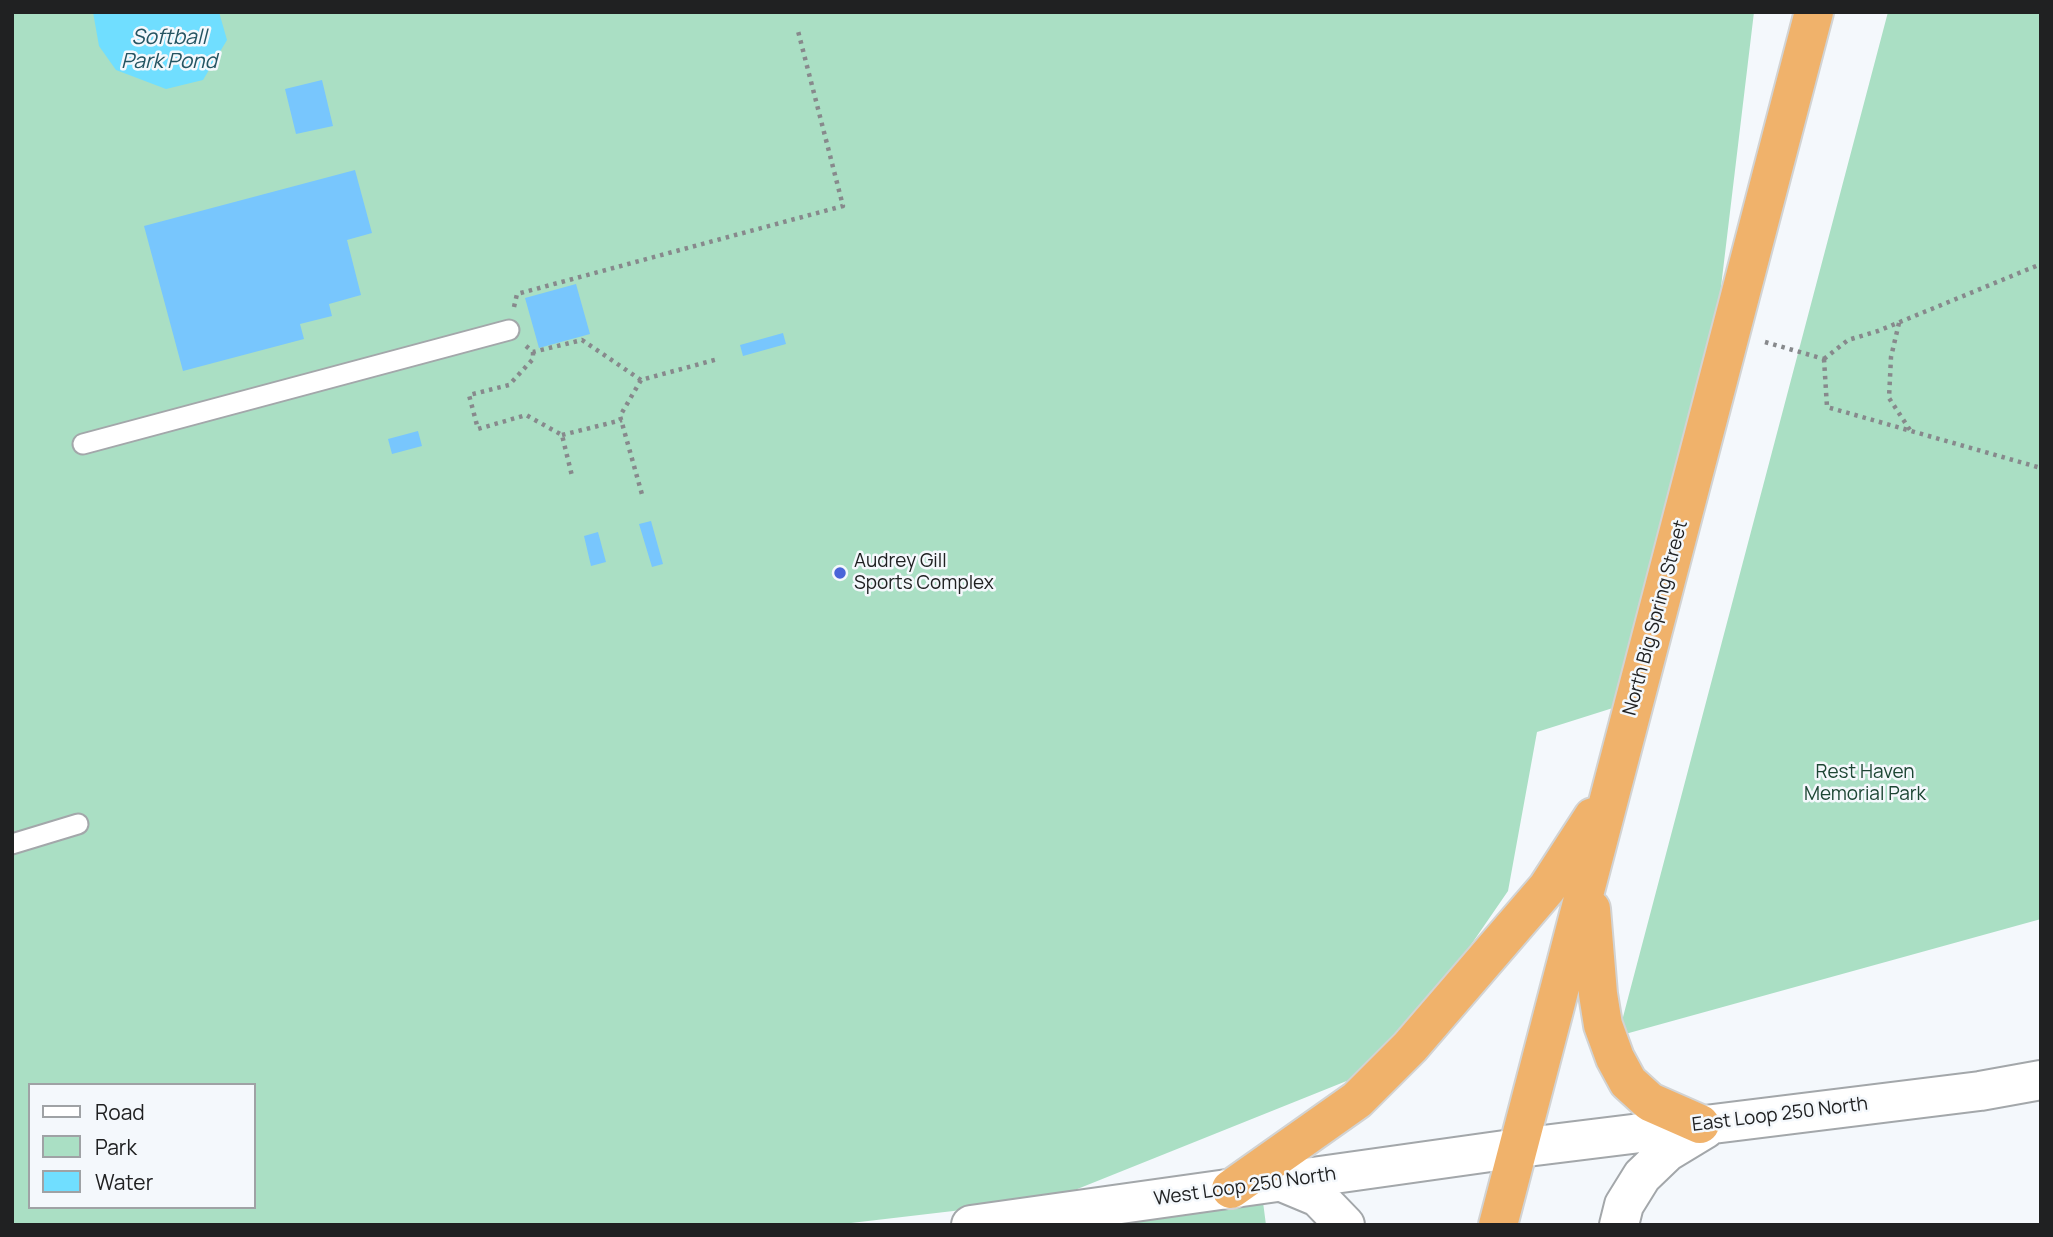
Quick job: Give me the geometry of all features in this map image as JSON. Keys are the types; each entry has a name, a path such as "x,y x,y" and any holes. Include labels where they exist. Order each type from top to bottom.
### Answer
{"highway":[{"name":"North Big Spring Street","path":"1497,1225 1814,12"},
{"path":"1231,1189 1357,1100 1410,1047 1547,888 1610,792"},
{"path":"1590,872 1593,951 1598,993 1603,1025 1615,1058 1628,1082 1650,1102 1712,1123"}],"main road":[{"name":"East Loop 250 North","path":"1519,1148 1980,1091 2041,1080"},
{"path":"1619,1225 1631,1191 1652,1165 1681,1142 1712,1123"},
{"name":"West Loop 250 North","path":"971,1225 1519,1148"},
{"path":"1282,1182 1318,1198 1345,1225"}],"lane":[{"path":"83,444 509,330"},
{"path":"12,844 78,824"}],"path":[{"path":"622,420 562,435 526,415 478,429 469,395 509,386 533,359 533,352 509,330 517,294 843,206 798,31"},
{"path":"1824,359 1847,340 1899,323 2041,264"},
{"path":"1899,323 1891,357 1889,398 1910,430"},
{"path":"1731,332 1824,359"},
{"path":"533,352 582,340 641,380"},
{"path":"643,498 621,416 641,380 718,359"},
{"path":"1824,359 1827,407 2041,468"},
{"path":"562,435 572,475"}],"green space":[{"name":"Audrey Gill Sports Complex","path":"12,12 1754,12 1702,445 1635,701 1537,732 1508,891 1389,1064 1035,1206 1047,1200 834,1225 12,1225"},
{"name":"Rest Haven Memorial Park","path":"1888,12 2041,12 2041,919 1618,1036"},
{"path":"1263,1202 1266,1225 1119,1225"}],"water":[{"name":"Softball Park Pond","path":"93,12 219,12 227,40 203,80 166,89 116,70 99,46"}],"building":[{"path":"322,80 333,126 296,134 285,89"},
{"path":"355,170 372,233 347,240 361,295 329,304 332,316 300,324 304,339 183,371 144,226"},
{"path":"576,284 590,334 539,348 525,298"},
{"path":"783,333 786,344 743,356 740,345"},
{"path":"418,431 422,446 392,454 388,439"},
{"path":"651,521 663,564 652,567 639,524"},
{"path":"598,532 606,562 591,566 584,536"}],"place":[{"name":"Audrey Gill Sports Complex","path":"840,573"}]}
